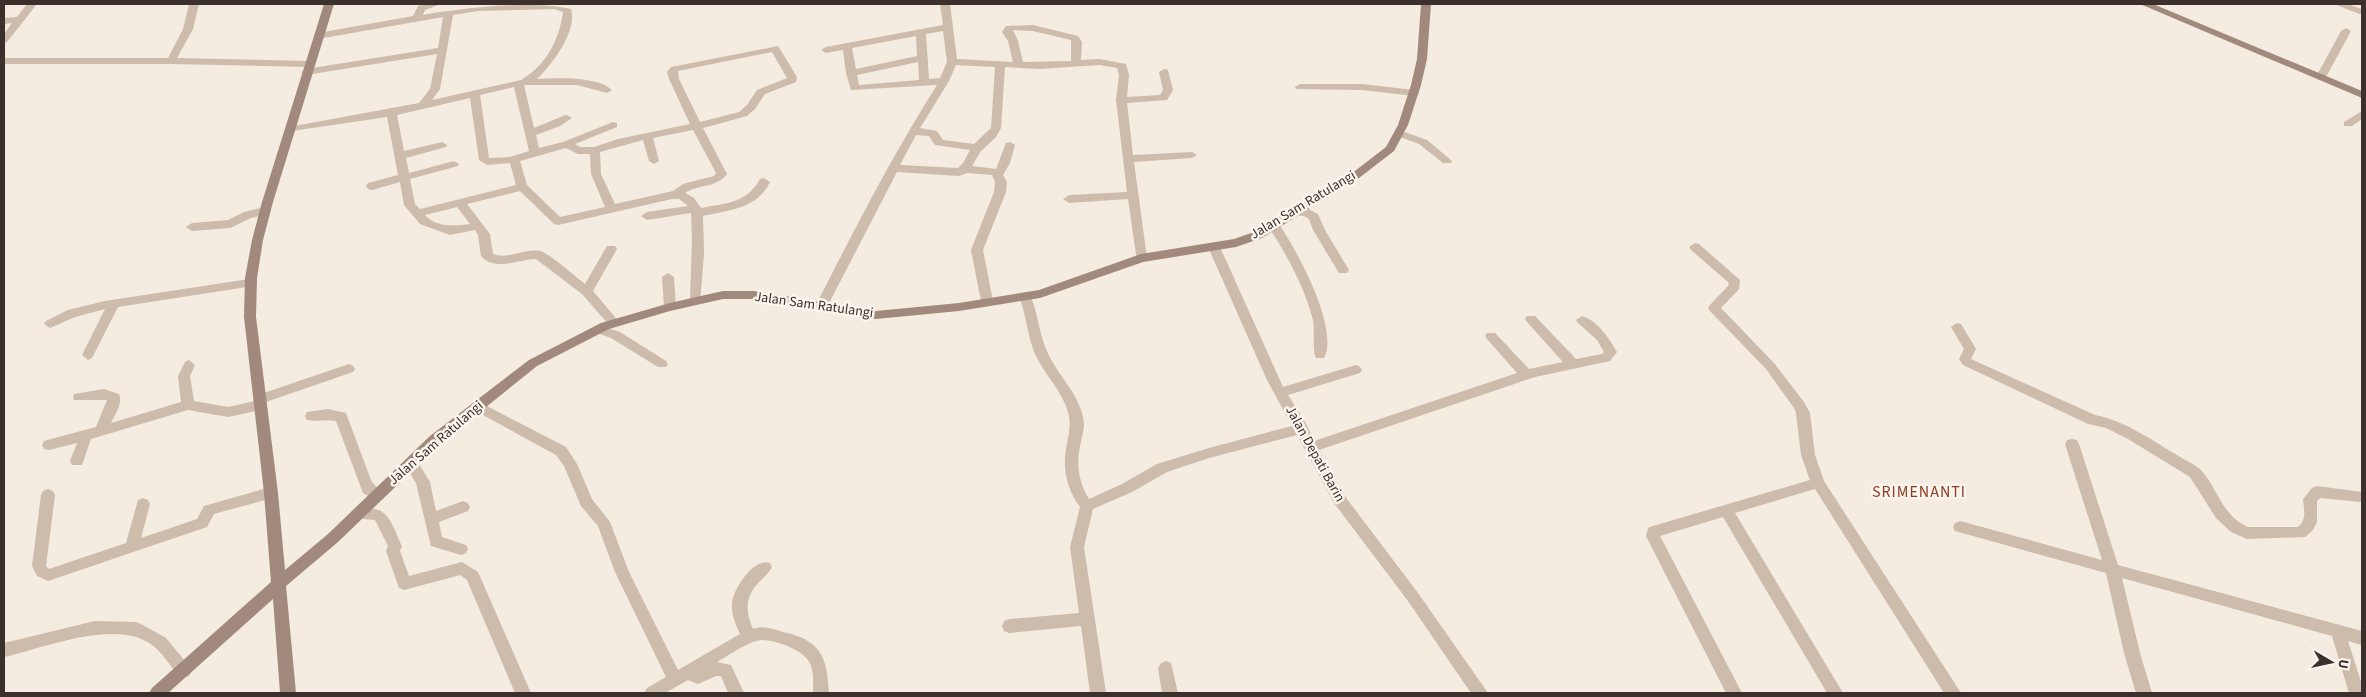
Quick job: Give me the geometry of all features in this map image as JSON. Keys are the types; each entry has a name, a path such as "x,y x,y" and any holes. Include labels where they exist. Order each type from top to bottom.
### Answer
{"street":[{"path":"4,40 32,4"},
{"path":"171,60 188,29 194,4"},
{"path":"288,693 280,582 250,317 249,283 256,242 288,130 329,4"},
{"path":"417,19 421,8 436,4"},
{"path":"821,307 913,131 944,81 952,62 945,4"},
{"name":"Jalan Sam Ratulangi","path":"157,693 184,671 280,582 332,538 411,463 477,406 533,363 599,329 696,300 723,296 754,295 865,314 896,315 959,307 987,301 1025,297 1078,282 1118,265 1141,258 1236,243 1258,235 1355,176 1390,149 1399,132 1414,93 1422,59 1426,4"},
{"path":"2145,4 2362,95"},
{"path":"2339,4 2362,12"},
{"path":"318,36 478,8 561,5 568,11 555,52 541,72 521,83"},
{"path":"422,106 435,89 449,12"},
{"path":"4,21 20,20"},
{"path":"826,50 949,27"},
{"path":"1019,65 1013,41 1007,32 1009,28 1014,27 1032,28 1075,38 1077,42 1076,62"},
{"path":"2321,77 2346,31"},
{"path":"921,33 924,82"},
{"path":"514,159 522,187 558,221 677,194 683,187 715,180 722,174 697,126 673,78 672,72 675,69 770,47 777,50 792,77 792,80 761,92 751,107 743,114 697,126 618,142 595,150 578,151 567,144"},
{"path":"847,47 855,88 944,81"},
{"path":"4,61 171,60 307,68 442,50"},
{"path":"1039,66 1041,54"},
{"path":"851,73 923,58"},
{"path":"952,62 1039,66 1076,62 1112,62 1122,66 1124,75 1121,100 1130,159 1132,195 1141,258"},
{"path":"966,169 977,148 992,136 996,128 1000,63"},
{"path":"1121,100 1163,98 1168,90 1164,72"},
{"path":"288,130 391,113 521,83 563,81 597,86 607,90"},
{"path":"521,83 534,153"},
{"path":"1300,87 1370,87 1414,93"},
{"path":"475,94 484,160 490,162 514,159 567,144 613,125"},
{"path":"391,113 410,206 424,221 450,231 476,226"},
{"path":"2348,124 2362,114"},
{"path":"530,133 567,118"},
{"path":"913,131 933,133 939,143 977,148"},
{"path":"1399,132 1423,142 1447,161"},
{"path":"647,136 654,161"},
{"path":"400,156 442,145"},
{"path":"987,301 977,250 1000,192 998,174 1005,163 1010,145"},
{"path":"595,150 596,174 612,209"},
{"path":"1130,159 1192,155"},
{"path":"372,186 454,164"},
{"path":"895,168 959,172 966,169 992,171 998,174"},
{"path":"647,216 740,204 758,192 764,182"},
{"path":"418,213 522,187"},
{"path":"677,194 686,198 696,211 696,300"},
{"path":"1069,199 1132,195"},
{"path":"460,203 484,234 484,250 487,256 496,260 532,254 540,255 587,292 614,323"},
{"path":"192,227 230,224 248,214 265,211"},
{"path":"1297,212 1306,212 1314,217 1319,230 1343,270"},
{"path":"1274,226 1286,240 1316,310 1321,331 1320,355"},
{"name":"Jalan Depati Barin","path":"1214,247 1253,339 1280,393 1302,429 1339,499 1413,596 1480,693"},
{"path":"1695,247 1735,283 1735,286 1714,308 1770,366 1799,405 1803,413 1808,455 1818,483 1953,693"},
{"path":"587,292 611,249"},
{"path":"668,277 670,307"},
{"path":"50,324 72,313 114,304 249,283"},
{"path":"1025,297 1030,306 1039,348 1063,386 1077,418 1078,426 1072,453 1073,474 1077,492 1087,506 1077,547 1098,693"},
{"path":"88,356 114,304"},
{"path":"1531,319 1574,365"},
{"path":"1311,447 1526,374 1606,358 1610,352 1607,344 1582,320"},
{"path":"1957,328 1970,349 1964,359 1967,362 2086,418 2109,423 2186,466 2199,478 2206,492 2230,524 2247,533 2300,533 2306,530 2312,518 2310,499 2317,492 2362,497"},
{"path":"599,329 618,336 648,357 662,364"},
{"path":"1491,336 1526,374"},
{"path":"188,405 184,376 189,365"},
{"path":"49,445 188,405 228,412 261,402 349,369"},
{"path":"1280,393 1356,370"},
{"path":"79,397 104,394 114,397 113,408 102,430"},
{"path":"477,406 561,451 570,464 586,502 603,522 622,572 682,676"},
{"path":"312,416 328,414 340,417 368,489 378,495"},
{"path":"1087,506 1127,488 1162,468 1209,453 1302,429"},
{"path":"77,461 86,435"},
{"path":"2072,444 2112,568 2144,693"},
{"path":"411,463 423,482 436,542 453,544 461,549"},
{"path":"1734,693 1653,534 1655,531 1818,483"},
{"path":"48,495 40,566 45,575 60,573 203,522 206,512 209,510 271,493"},
{"path":"132,546 143,504"},
{"path":"432,519 464,507"},
{"path":"363,509 368,515 378,514 394,543 393,551 404,584 462,568 473,576 523,693"},
{"path":"1726,510 1835,693"},
{"path":"1960,527 2362,638"},
{"path":"748,636 740,618 739,597 749,581 765,567"},
{"path":"1009,626 1088,619"},
{"path":"4,650 95,628 136,629 161,643 184,671"},
{"path":"652,693 748,636 761,632 795,642 812,653 819,665 821,693"},
{"path":"2338,632 2357,693"},
{"path":"1166,668 1170,693"},
{"path":"682,676 698,677 715,669 726,670 736,693"}],"district":[{"name":"SRIMENANTI","path":"1919,492"}]}
